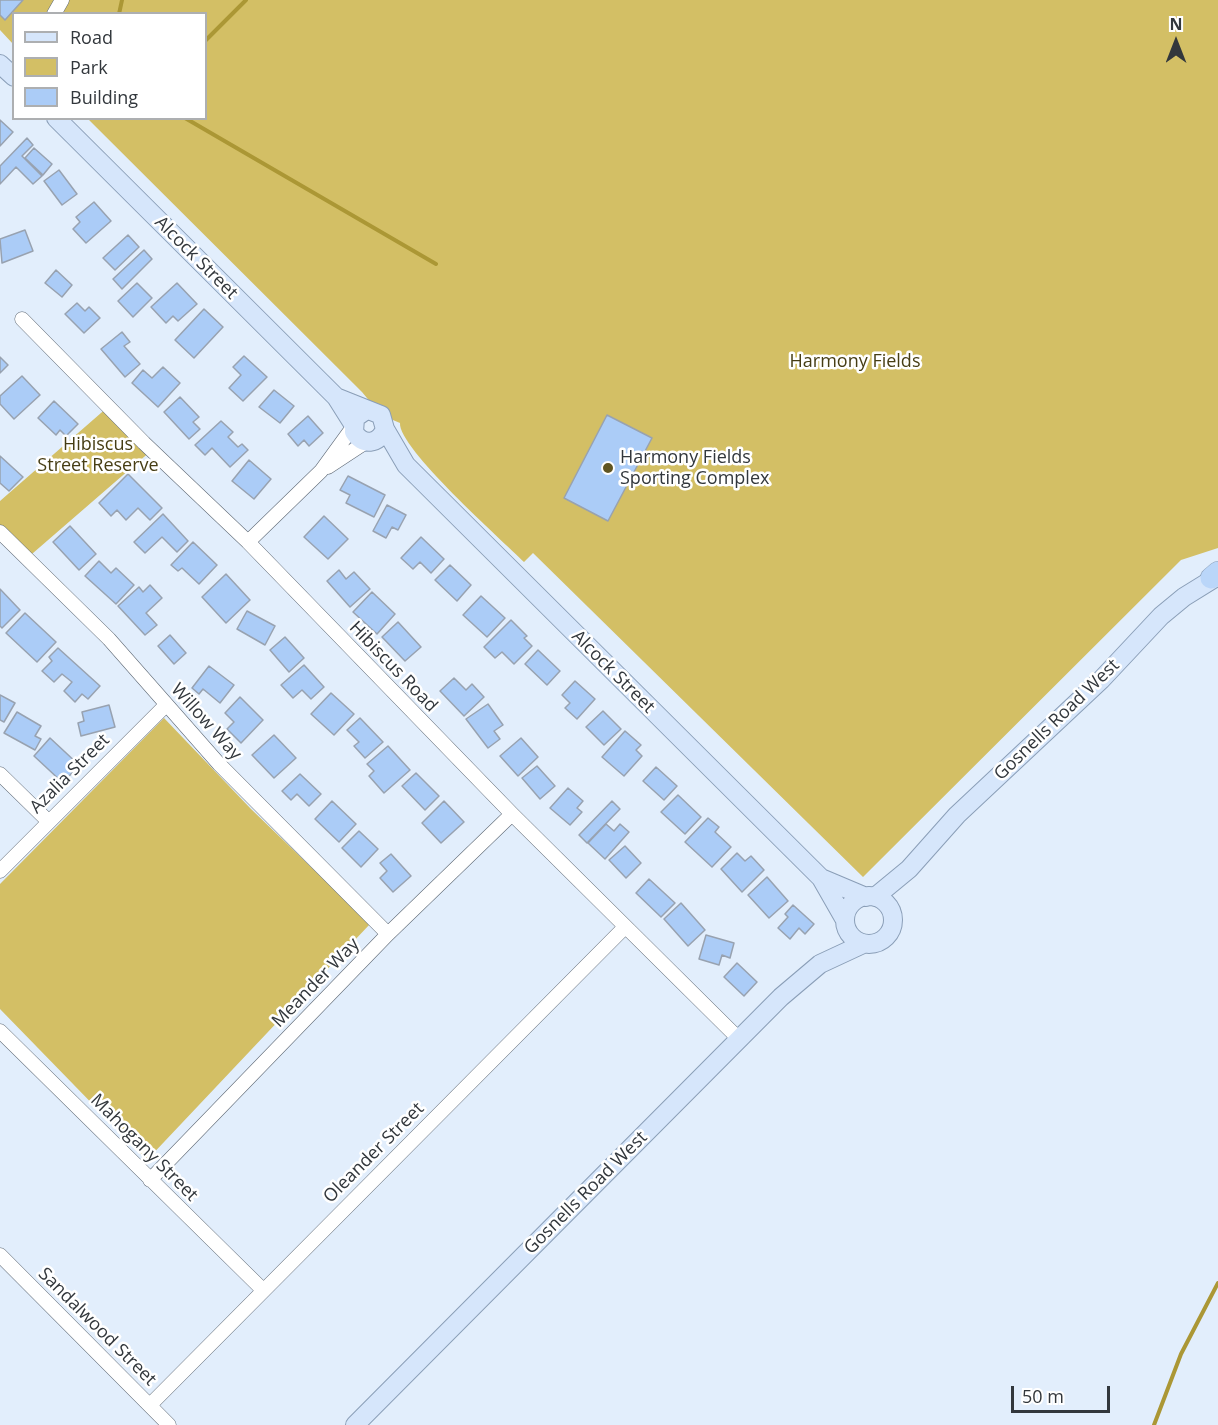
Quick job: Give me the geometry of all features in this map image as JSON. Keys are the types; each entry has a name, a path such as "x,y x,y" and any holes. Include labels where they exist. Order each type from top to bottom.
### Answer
{"main road":[{"name":"Alcock Street","path":"58,120 336,397 357,421 356,436 406,465 821,878 845,922"},
{"name":"Alcock Street","path":"357,421 381,416 385,429 406,465"},
{"path":"369,442 378,440 385,429"},
{"name":"Gosnells Road West","path":"820,964 836,944 849,907 870,897 909,869 957,815 1101,680 1161,616 1184,597 1216,576"},
{"name":"Gosnells Road West","path":"355,1425 801,978 820,964 863,944 879,942 886,938 891,931 892,915 909,869"},
{"name":"Alcock Street","path":"821,878 870,897"},
{"path":"870,897 886,903 892,915"},
{"path":"845,922 851,937 863,944"}],"street":[{"name":"Hibiscus Road","path":"22,319 144,443 248,542 512,814 739,1039"},
{"path":"248,542 321,471 357,421"},
{"path":"321,471 369,442"},
{"name":"Willow Way","path":"0,532 25,560 109,639 219,764 388,934"},
{"name":"Azalia Street","path":"0,871 166,705"},
{"path":"0,774 48,821"},
{"name":"Meander Way","path":"150,1180 388,934 512,814"},
{"name":"Oleander Street","path":"150,1405 625,927"},
{"name":"Mahogany Street","path":"0,1031 263,1290"},
{"name":"Sandalwood Street","path":"0,1255 169,1425"}],"green space":[{"name":"Harmony Fields","path":"0,0 1218,0 1218,548 1181,560 863,877 533,553 524,562 453,494 415,452 404,435 400,423 381,415 362,392 89,120 207,120 207,12 12,12 12,43 0,30"},
{"name":"Hibiscus Street Reserve","path":"109,406 152,450 25,560 0,532 0,501"},
{"path":"164,718 251,809 370,924 147,1160 0,1009 0,884"}],"building":[{"path":"0,0 23,0 5,20 0,15"},
{"path":"0,120 13,132 0,146"},
{"path":"27,138 33,145 22,156 42,176 33,184 16,167 0,184 0,166"},
{"path":"34,148 52,164 43,175 25,158"},
{"path":"59,170 77,194 62,205 44,181"},
{"path":"94,202 111,221 86,243 73,229 80,222 76,217"},
{"path":"25,230 33,251 2,263 0,239"},
{"path":"128,235 139,247 115,270 103,258"},
{"path":"144,250 152,259 122,289 113,279"},
{"path":"56,270 72,285 62,297 45,283"},
{"path":"137,283 152,298 133,317 118,301"},
{"path":"177,283 197,304 178,321 173,316 166,323 151,307"},
{"path":"77,303 85,311 89,307 100,318 84,333 65,314"},
{"path":"204,309 223,327 194,358 175,340"},
{"path":"122,332 130,342 124,346 140,364 125,377 101,349"},
{"path":"244,356 267,377 243,401 229,388 241,375 233,367"},
{"path":"0,357 8,365 0,373"},
{"path":"163,367 180,383 158,407 132,383 143,370 152,378"},
{"path":"22,376 40,395 14,419 0,404 0,396"},
{"path":"274,390 294,406 280,423 259,407"},
{"path":"180,397 199,417 193,422 200,429 189,439 164,412"},
{"path":"54,401 78,424 66,436 60,430 56,435 38,418"},
{"name":"Harmony Fields Sporting Complex","path":"607,415 652,438 608,521 564,498"},
{"path":"308,416 323,433 309,446 304,440 298,446 288,434"},
{"path":"221,421 233,432 228,437 238,447 242,444 248,450 230,467 212,448 205,455 195,445"},
{"path":"0,456 23,477 9,491 0,483"},
{"path":"249,460 271,479 254,499 232,481"},
{"path":"128,474 162,508 150,520 138,508 126,520 117,510 111,516 99,503"},
{"path":"348,476 385,495 374,517 346,503 350,495 340,490"},
{"path":"387,505 406,515 398,530 392,527 386,538 373,531"},
{"path":"163,514 188,541 177,552 162,537 145,553 134,542"},
{"path":"324,516 348,539 328,559 304,537"},
{"path":"70,526 96,554 79,570 53,542"},
{"path":"421,537 444,559 431,573 420,562 413,569 401,558"},
{"path":"193,542 217,565 199,584 182,568 178,571 171,565"},
{"path":"99,561 111,573 116,568 134,585 116,604 85,576"},
{"path":"450,565 471,585 457,601 435,580"},
{"path":"339,570 346,579 354,572 370,589 350,607 327,581"},
{"path":"226,574 250,600 226,623 202,597"},
{"path":"150,585 162,598 146,613 157,625 145,635 118,606 139,587 143,592"},
{"path":"0,589 20,610 2,628 0,626"},
{"path":"372,592 395,614 377,634 353,612"},
{"path":"481,596 505,618 487,637 463,615"},
{"path":"247,611 275,626 265,645 237,629"},
{"path":"25,613 56,642 37,662 6,633"},
{"path":"511,620 527,636 524,638 532,646 514,664 502,652 495,658 484,647"},
{"path":"398,622 421,647 405,661 382,637"},
{"path":"170,635 186,653 174,664 158,646"},
{"path":"285,637 304,658 289,672 270,650"},
{"path":"58,648 100,686 88,699 82,694 75,702 64,691 72,682 62,674 54,682 42,671 52,661 49,657"},
{"path":"538,650 560,671 547,685 525,664"},
{"path":"304,665 324,687 311,699 302,690 293,698 281,685"},
{"path":"209,666 234,685 220,703 203,689 199,694 192,688"},
{"path":"454,678 466,690 472,684 484,697 464,716 440,691"},
{"path":"575,681 595,699 577,719 565,708 570,703 562,695"},
{"path":"331,693 354,714 334,735 311,714"},
{"path":"0,695 15,703 4,722 0,720"},
{"path":"240,697 263,720 241,743 227,729 234,722 225,713"},
{"path":"488,704 503,725 494,731 500,739 488,748 466,719"},
{"path":"109,705 115,727 81,736 78,723 84,721 82,712"},
{"path":"603,711 621,729 604,745 586,727"},
{"path":"17,712 41,726 35,736 41,739 35,750 4,733"},
{"path":"360,718 383,742 365,758 354,746 359,742 347,730"},
{"path":"625,731 641,745 636,750 642,756 624,776 602,757"},
{"path":"274,735 296,758 274,778 252,755"},
{"path":"50,738 79,765 63,783 34,756"},
{"path":"521,738 538,757 518,776 500,756"},
{"path":"388,746 410,770 384,793 369,776 374,771 367,764"},
{"path":"537,766 555,786 540,799 522,778"},
{"path":"656,767 677,786 664,800 643,781"},
{"path":"416,773 439,796 425,810 402,786"},
{"path":"300,774 321,794 309,806 297,794 291,800 282,791"},
{"path":"568,788 583,801 577,808 582,812 570,825 550,808"},
{"path":"678,795 701,817 685,834 661,812"},
{"path":"332,801 356,824 339,842 315,819"},
{"path":"444,801 464,822 441,843 422,823"},
{"path":"612,801 620,809 587,843 579,835"},
{"path":"708,818 719,827 715,832 731,847 712,867 685,842"},
{"path":"606,824 614,831 620,824 629,832 605,859 588,843"},
{"path":"359,831 378,849 361,867 342,848"},
{"path":"625,846 641,863 626,878 609,860"},
{"path":"737,853 745,861 751,856 764,870 742,892 721,869"},
{"path":"391,854 411,876 393,892 380,878 387,871 380,863"},
{"path":"767,877 788,901 769,918 748,895"},
{"path":"649,879 675,903 661,917 636,893"},
{"path":"681,903 705,930 688,946 664,919"},
{"path":"793,905 814,924 805,934 799,928 790,939 778,928 788,917 785,914"},
{"path":"706,935 734,943 730,958 722,955 719,965 699,959"},
{"path":"737,963 757,982 744,996 724,977"}],"waterway":[{"path":"119,12 122,0"},
{"path":"207,39 246,0"},
{"path":"188,120 436,264"},
{"path":"1154,1425 1181,1354 1218,1283"}],"place":[{"name":"Harmony Fields Sporting Complex","path":"608,468"}]}
